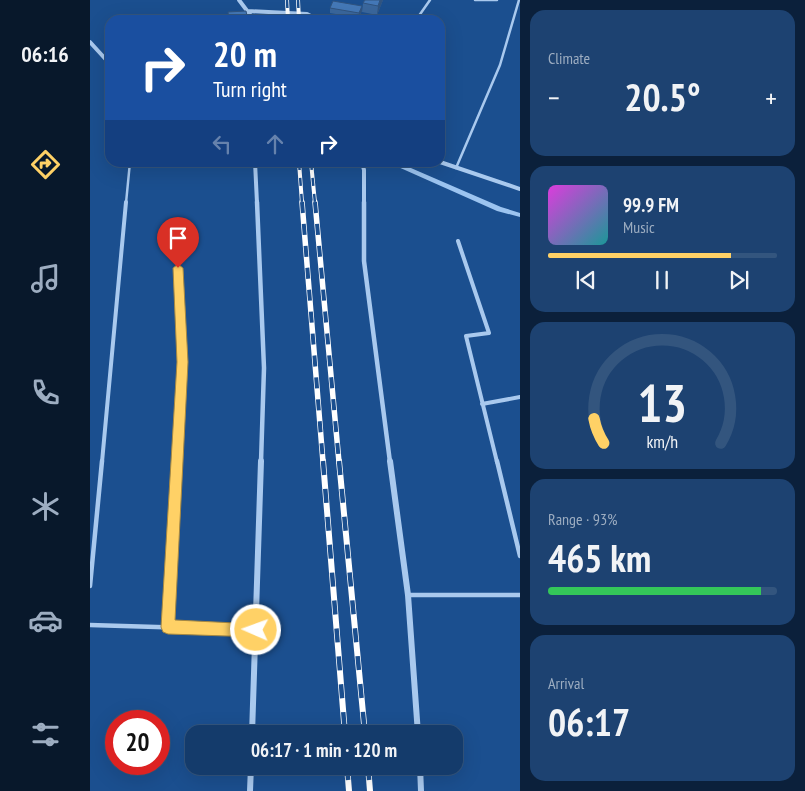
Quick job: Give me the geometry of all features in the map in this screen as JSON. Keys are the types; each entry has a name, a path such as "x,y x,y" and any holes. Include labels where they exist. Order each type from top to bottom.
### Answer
{"street":[{"path":"239,0 251,15"},
{"path":"248,11 309,15"},
{"path":"90,42 105,58"},
{"path":"445,164 520,189"},
{"path":"252,725 264,368 255,167"},
{"path":"363,167 364,261 408,595 417,725"},
{"path":"250,791 251,775"},
{"path":"420,775 421,791"}],"lane":[{"path":"420,15 430,0"},
{"path":"475,0 497,0"},
{"path":"456,168 497,74 513,30 519,0"},
{"path":"90,586 130,167"},
{"path":"458,241 489,334 466,336 520,556"},
{"path":"168,627 182,362 178,268"},
{"path":"482,404 520,397"},
{"path":"408,595 520,595"},
{"path":"90,624 256,630"}],"building":[{"path":"365,0 380,0 378,6 363,3"},
{"path":"333,1 362,6 359,13 330,8"},
{"path":"246,11 247,15 228,15 228,12"}],"waterway":[{"path":"402,167 499,209 520,215"}],"railway":[{"path":"287,0 288,15"},
{"path":"298,0 299,15"},
{"path":"299,167 302,203"},
{"path":"311,167 315,203"},
{"path":"302,202 323,462"},
{"path":"315,202 339,462"},
{"path":"323,461 344,725"},
{"path":"339,461 364,725"},
{"path":"348,775 349,791"},
{"path":"369,775 370,791"}],"route":[{"path":"178,268 182,362 168,627 256,630"}]}
